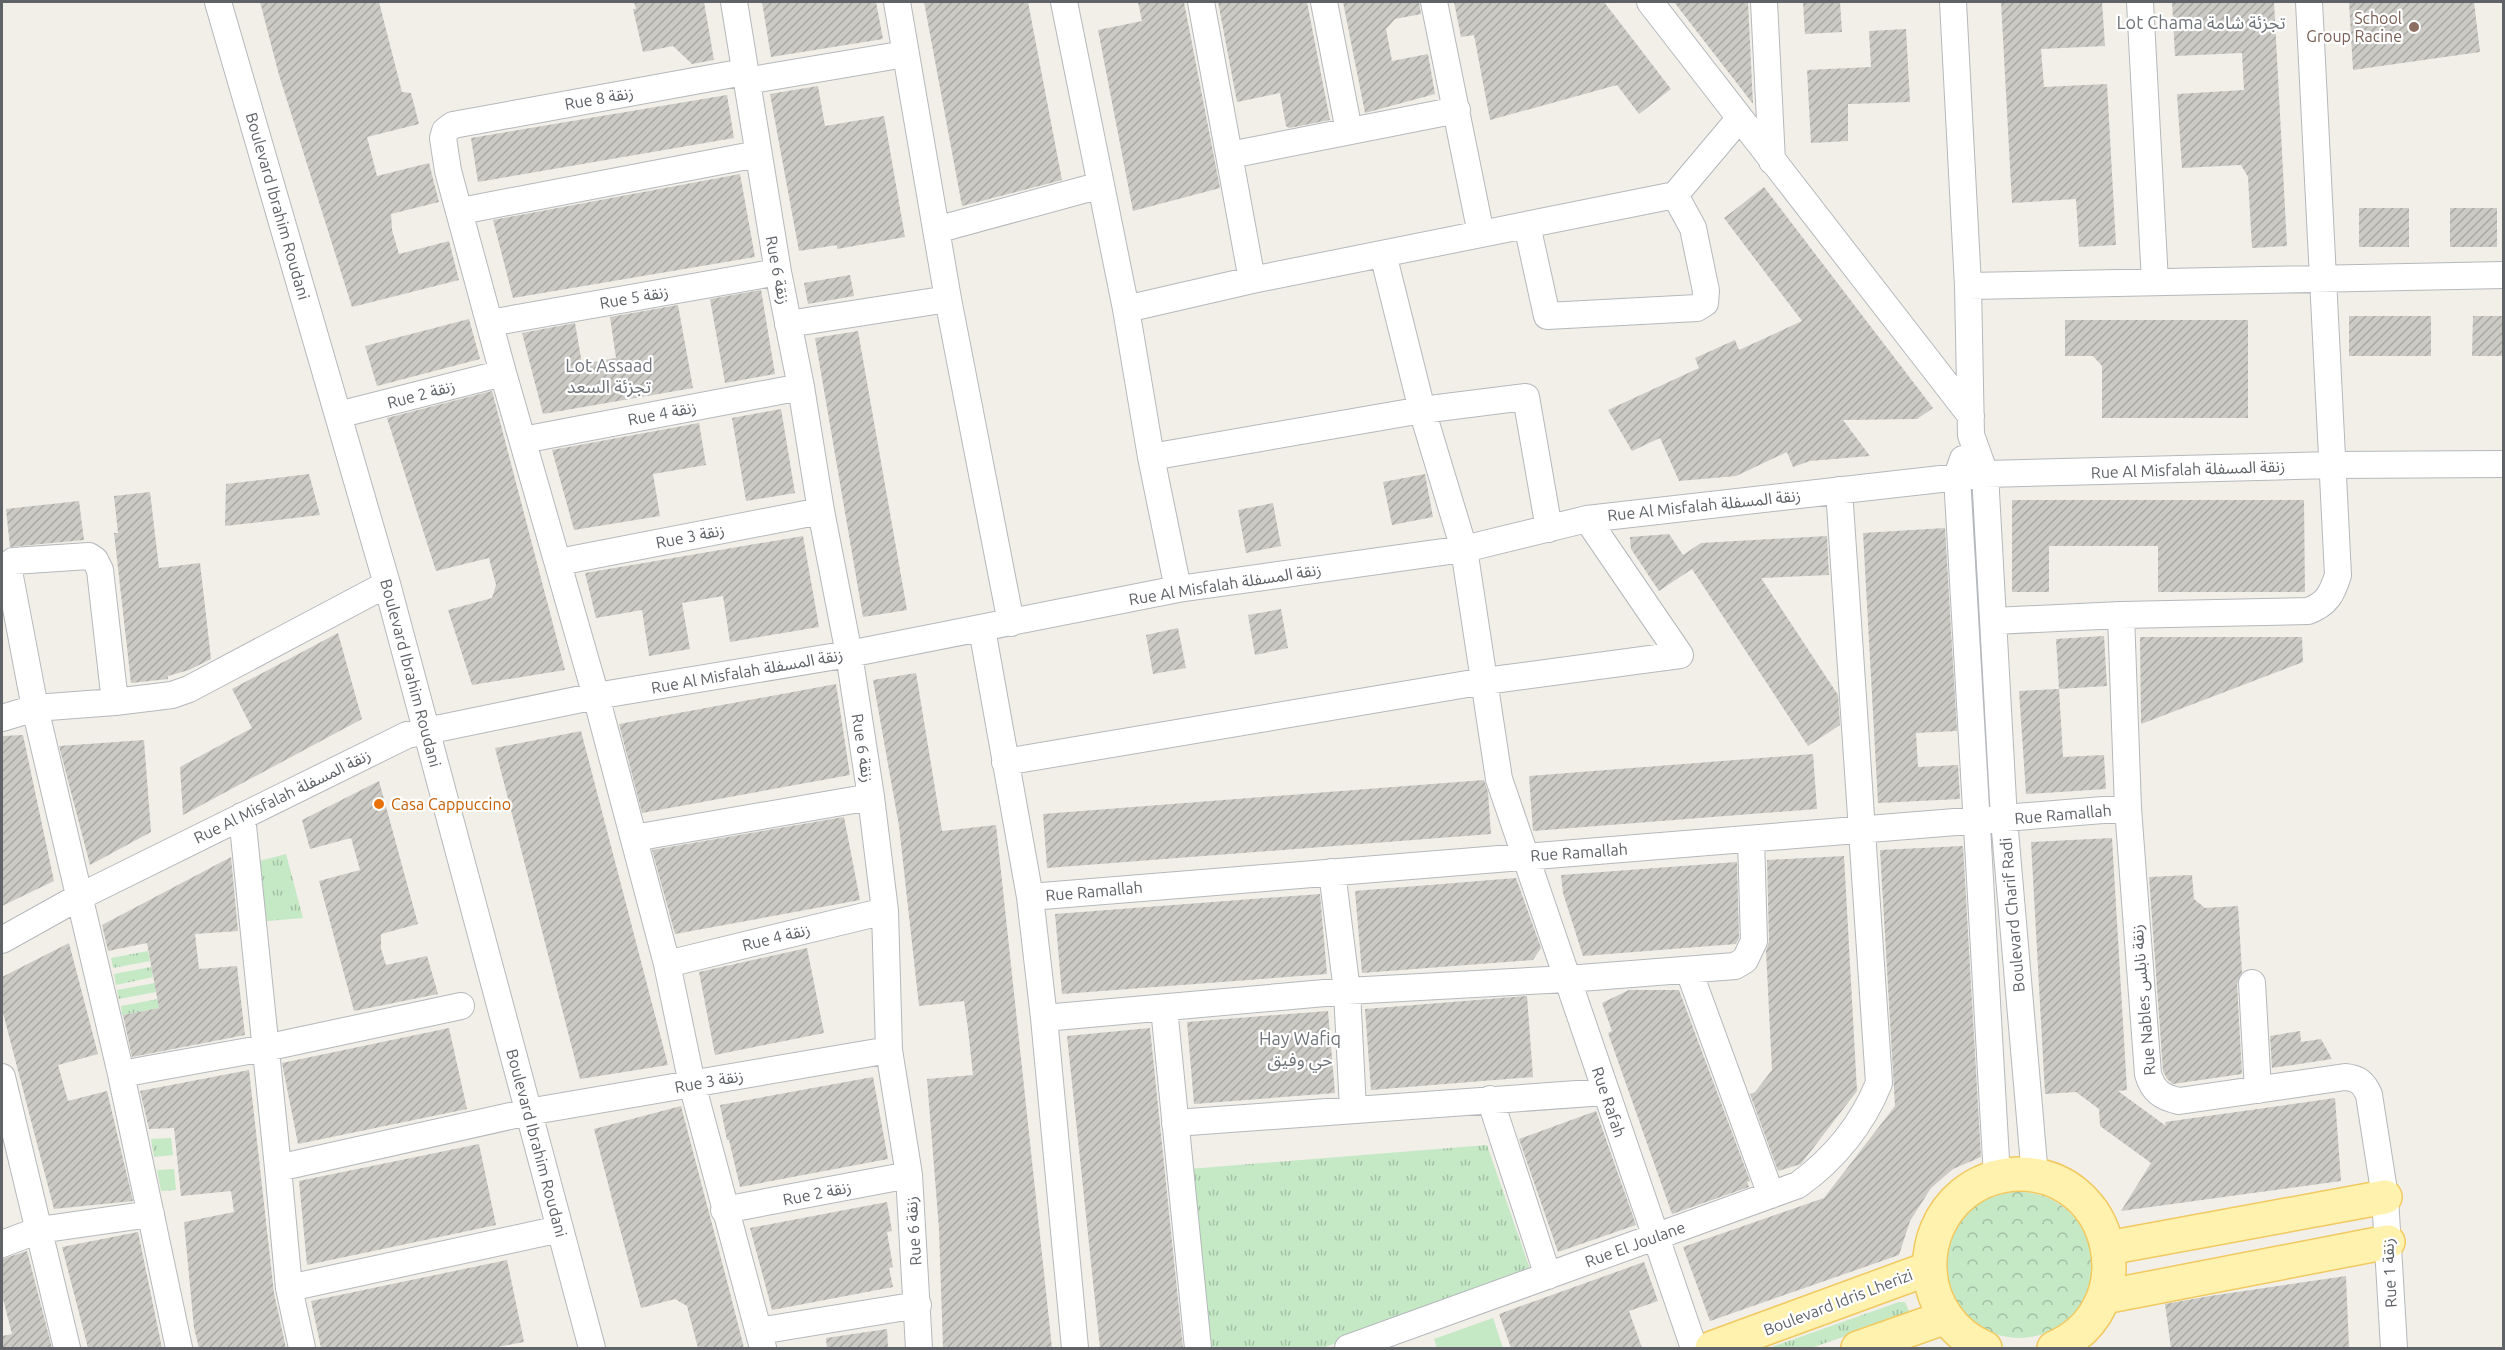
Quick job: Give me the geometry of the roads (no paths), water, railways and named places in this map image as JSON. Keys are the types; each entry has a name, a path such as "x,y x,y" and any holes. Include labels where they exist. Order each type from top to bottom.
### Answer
{"main road":[{"path":"1985,1348 1964,1336 1946,1317 1935,1297 1929,1268 1933,1239 1949,1208 1974,1186 1998,1177 2021,1174 2061,1184 2083,1200 2099,1222 2108,1248 2110,1273 2098,1310 2085,1328 2068,1342 2054,1348"},
{"path":"2108,1248 2385,1197"},
{"path":"2104,1297 2388,1242"},
{"name":"Boulevard Idris Lherizi","path":"1713,1348 1929,1268"},
{"path":"1858,1348 1946,1317"}],"street":[{"name":"Boulevard Ibrahim Roudani","path":"218,2 387,584 560,1229 585,1347"},
{"name":"Rue 6 زنقة","path":"734,2 778,272 849,654 871,797 885,911 889,1050 909,1175 919,1348"},
{"path":"897,2 948,299 1011,623"},
{"path":"1064,2 1126,309 1151,457 1178,589"},
{"path":"1201,2 1252,280"},
{"path":"1324,2 1349,131"},
{"path":"1434,2 1458,110 1481,234"},
{"path":"1650,2 1971,426"},
{"path":"1764,2 1772,161"},
{"path":"1953,2 1968,286 1971,426 1957,476"},
{"path":"2140,2 2155,282"},
{"path":"1994,621 2121,615 2308,611 2326,601 2332,593 2338,575 2309,2"},
{"name":"Rue 8 زنقة","path":"461,211 448,171 443,138 445,131 453,125 745,76 905,54"},
{"path":"1230,155 1458,110"},
{"path":"1126,309 1252,280 1675,195 1739,119"},
{"path":"758,154 461,211 503,373 559,562 634,838 667,964 692,1084 724,1210 761,1340 918,1305"},
{"path":"936,230 1101,185"},
{"path":"1527,225 1547,316 1697,308 1704,303 1706,291 1693,228 1675,195"},
{"name":"Rue Rafah","path":"1383,254 1422,410 1464,549 1499,779 1694,1348"},
{"name":"Rue 5 زنقة","path":"490,323 778,272"},
{"path":"1968,286 2504,275"},
{"path":"788,324 948,299"},
{"name":"Rue 2 زنقة","path":"338,415 503,373"},
{"name":"Rue 4 زنقة","path":"523,440 801,387"},
{"path":"1151,457 1422,410 1526,397 1549,529"},
{"name":"Boulevard Charif Radi","path":"1971,426 1985,474 2004,819 2035,1176"},
{"name":"Rue Al Misfalah زنقة المسفلة","path":"2,940 78,897 389,743 426,730 596,696 849,654 1178,589 1464,549 1587,519 1985,474 2332,465 2504,464"},
{"name":"Boulevard Charif Radi","path":"1957,476 1998,1177"},
{"path":"1839,490 1864,831"},
{"name":"Rue 3 زنقة","path":"559,562 821,511"},
{"path":"1005,762 1485,681 1680,655 1587,519"},
{"path":"115,702 100,570 95,560 84,556 13,561 8,566 35,708 121,1074 179,1348"},
{"path":"2,718 35,708 172,695 189,689 387,584"},
{"name":"Rue Nables زنقة نابلس","path":"2121,615 2128,808 2148,1074 2152,1086 2159,1094 2179,1101 2345,1077 2356,1078 2366,1087 2369,1095 2385,1197"},
{"path":"982,629 1030,897 1044,1018 1074,1348"},
{"path":"634,838 871,797"},
{"name":"Rue Ramallah","path":"1030,897 2128,808"},
{"path":"242,816 289,1288 302,1348"},
{"name":"Rue El Joulane","path":"1348,1348 1798,1185 1837,1152 1860,1120 1879,1083 1864,831"},
{"path":"1044,1018 1347,991 1566,979 1735,966 1745,960 1754,941 1751,839"},
{"path":"1332,872 1347,991 1353,1109"},
{"name":"Rue 4 زنقة","path":"667,964 885,911"},
{"path":"1689,971 1771,1195"},
{"path":"2253,983 2258,1090"},
{"path":"121,1074 265,1048 461,1006"},
{"path":"1164,1008 1198,1348"},
{"name":"Rue 3 زنقة","path":"278,1168 528,1112 889,1050"},
{"path":"2,1077 67,1348"},
{"path":"1175,1123 1605,1092"},
{"path":"1490,1099 1548,1276"},
{"name":"Rue 2 زنقة","path":"724,1210 909,1175"},
{"name":"Rue 1 زنقة","path":"2385,1197 2394,1348"},
{"path":"2,1244 39,1230 151,1214"},
{"path":"289,1288 560,1229"}],"place":[{"name":"School Group Racine","path":"2414,27"},
{"name":"Casa Cappuccino","path":"379,804"}],"district":[{"name":"Lot Chama تجزئة شامة","path":"2201,23"},
{"name":"Lot Assaad تجزئة السعد","path":"609,376"},
{"name":"Hay Wafiq حي وفيق","path":"1300,1049"}]}
